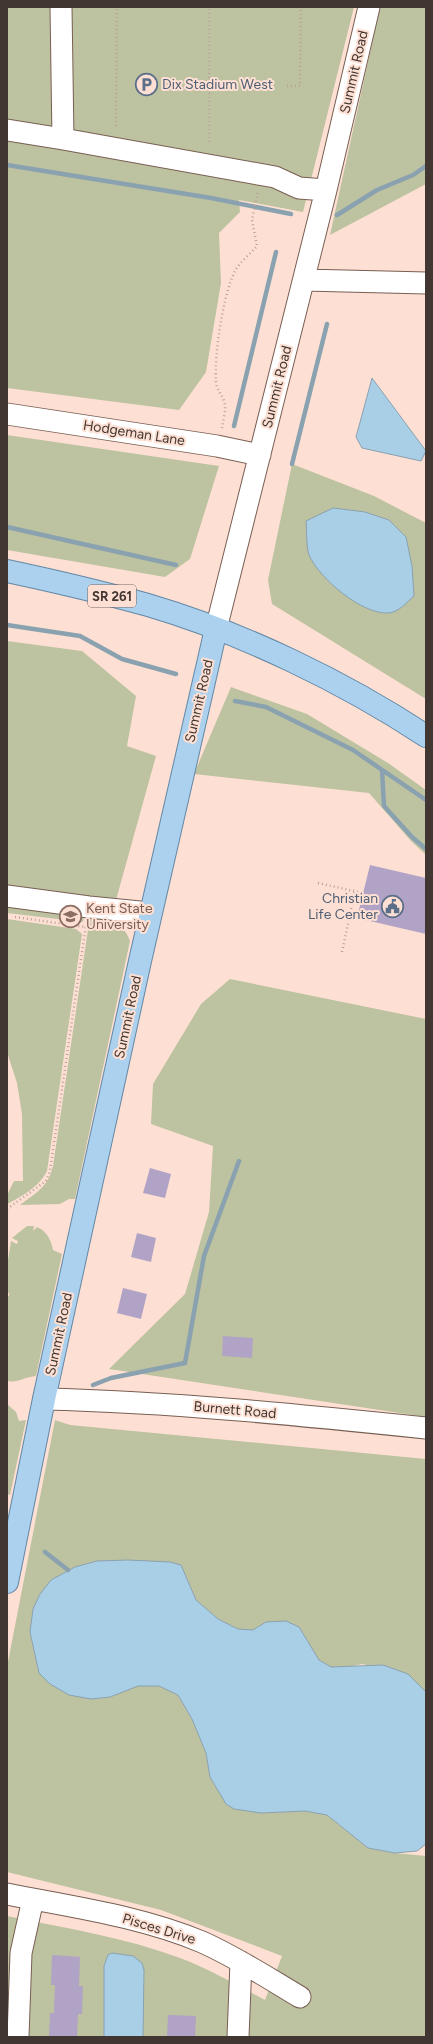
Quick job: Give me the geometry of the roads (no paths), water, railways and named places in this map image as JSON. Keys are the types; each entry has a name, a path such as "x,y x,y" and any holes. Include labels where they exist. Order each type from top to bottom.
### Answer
{"main road":[{"name":"SR 261","path":"7,571 78,587 149,606 216,628 311,670 405,722 426,736"},
{"name":"Summit Road","path":"7,1582 44,1399 150,913 216,628"}],"street":[{"path":"61,7 63,139"},
{"name":"Summit Road","path":"216,628 304,280 369,7"},
{"path":"7,130 275,177 299,188 326,190"},
{"path":"304,280 426,283"},
{"name":"Hodgeman Lane","path":"7,414 217,446 260,455"},
{"path":"7,896 87,917 150,913"},
{"name":"Burnett Road","path":"44,1399 118,1401 244,1410 426,1428"},
{"name":"Pisces Drive","path":"7,1894 117,1916 147,1924 201,1942 241,1962 300,1997"},
{"path":"18,2037 21,1953 34,1900"},
{"path":"238,2037 241,1962"}],"water":[{"path":"372,378 426,451 421,461 362,448 356,437"},
{"path":"333,508 365,512 389,520 406,537 412,566 414,596 399,609 389,613 378,612 354,602 332,584 314,564 308,551 306,521"},
{"path":"128,1560 170,1562 181,1565 196,1600 218,1619 238,1629 253,1630 266,1622 286,1621 299,1627 319,1660 331,1667 383,1665 408,1674 426,1692 426,1844 417,1851 395,1853 368,1848 327,1815 305,1811 261,1813 234,1809 226,1804 210,1777 206,1753 192,1719 178,1695 159,1686 138,1686 110,1697 91,1699 69,1695 50,1684 39,1673 30,1632 33,1609 40,1594 51,1580 75,1567 97,1561"},
{"path":"112,1953 133,1956 142,1963 144,1970 143,2037 104,2037 104,1966 108,1955"}],"waterway":[{"path":"7,165 211,198 291,214"},
{"path":"337,215 377,190 413,175 426,166"},
{"path":"234,426 276,252"},
{"path":"292,464 327,324"},
{"path":"7,527 176,565"},
{"path":"7,625 80,636 122,659 176,674"},
{"path":"235,701 266,707 353,750 426,800"},
{"path":"382,770 384,806 412,837 426,849"},
{"path":"93,1385 111,1378 185,1363 204,1256 239,1161"},
{"path":"45,1552 68,1570"}],"place":[{"name":"Dix Stadium West","path":"147,84"},
{"name":"Christian Life Center","path":"393,906"},
{"name":"Kent State University","path":"70,916"}]}
